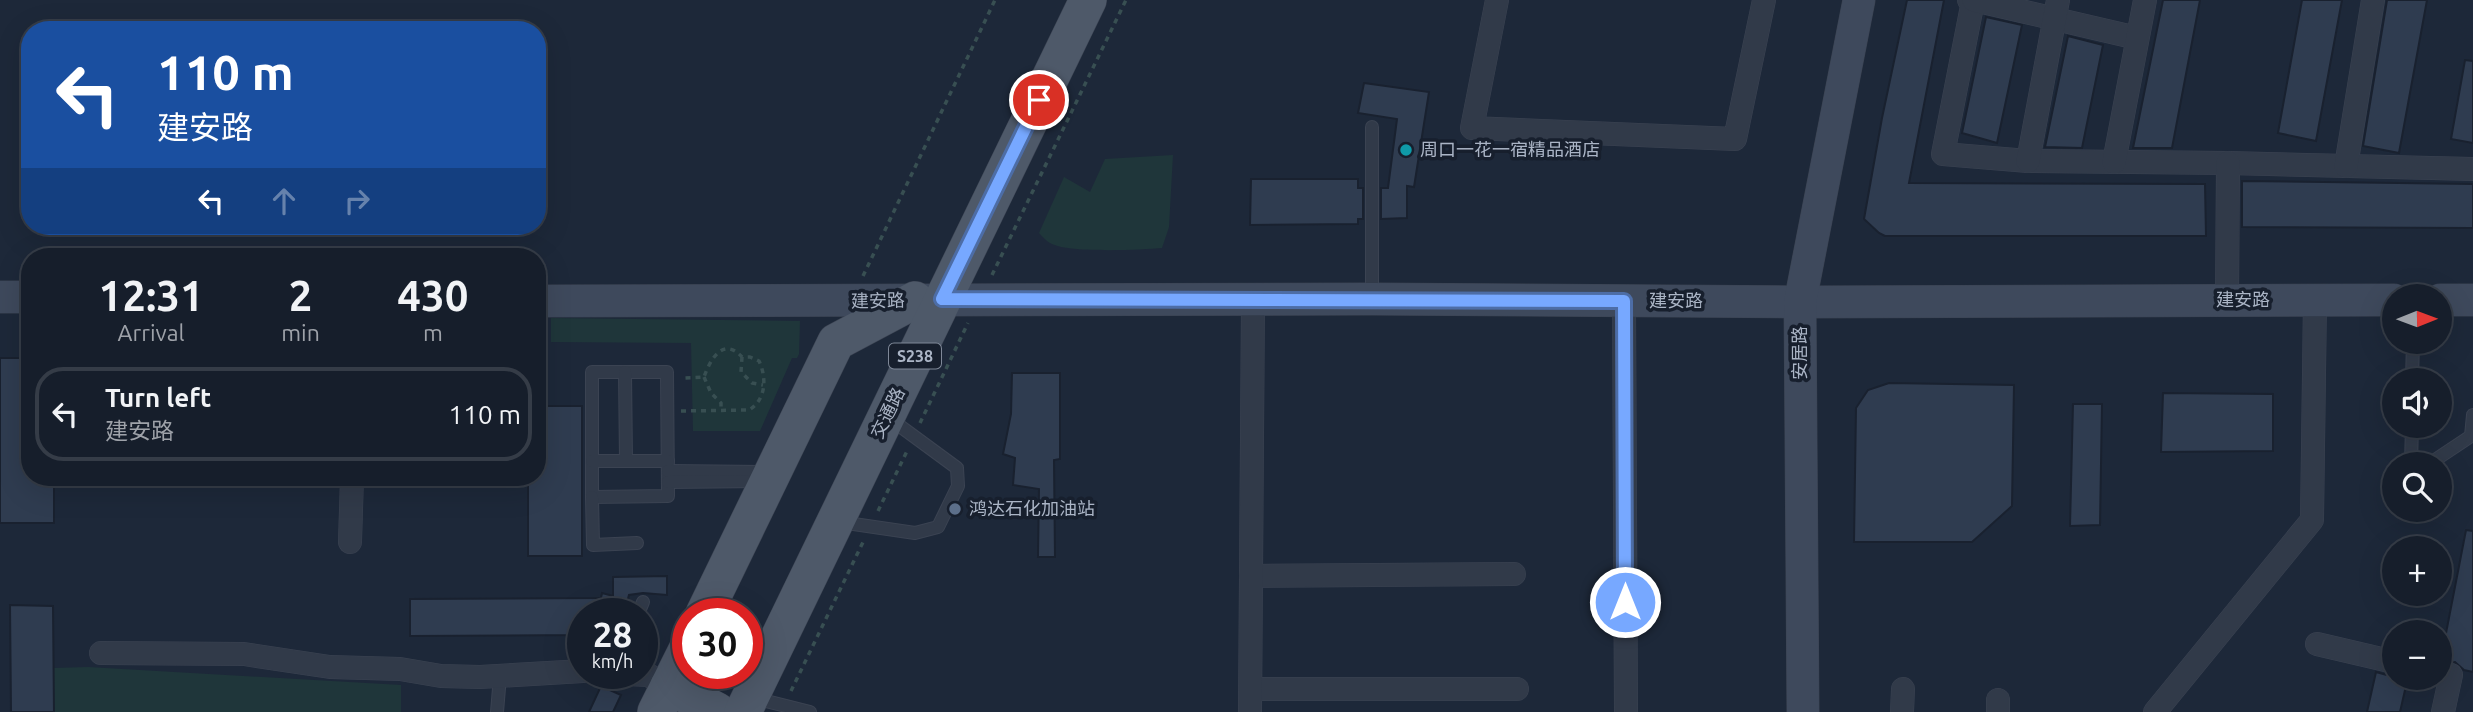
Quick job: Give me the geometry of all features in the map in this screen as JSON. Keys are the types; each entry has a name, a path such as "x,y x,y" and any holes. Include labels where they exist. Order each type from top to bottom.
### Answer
{"main road":[{"name":"交通路","path":"741,702 853,524 900,426 928,300 1060,0"},
{"name":"交通路","path":"763,617 1088,0"},
{"path":"712,598 836,342 928,300"},
{"path":"672,681 663,699 741,702"}],"street":[{"path":"1497,0 1472,128 1735,139 1764,0"},
{"name":"安居路","path":"1803,712 1800,302 1859,0"},
{"path":"2137,38 2056,10 1972,0 1943,154 2028,161 2473,169"},
{"path":"2114,162 2145,0"},
{"path":"2346,166 2373,0"},
{"path":"2028,161 2056,10"},
{"path":"2227,300 2228,163"},
{"path":"0,297 21,297"},
{"path":"1250,712 1253,300"},
{"path":"2155,712 2312,520 2315,300"},
{"name":"建安路","path":"546,301 2382,300"},
{"path":"2452,300 2473,300"},
{"path":"1624,301 1626,712"},
{"path":"350,542 352,486"},
{"path":"1251,576 1514,574"},
{"path":"2318,644 2382,659"},
{"path":"102,653 244,654 330,667 400,668 441,676 567,672"},
{"path":"2443,712 2454,676"},
{"path":"1250,688 1517,689"},
{"path":"1902,712 1903,689"}],"lane":[{"path":"1372,127 1372,299"},
{"path":"592,497 668,496 667,372 592,372 592,497 593,545 637,544"},
{"path":"625,372 626,461"},
{"path":"2447,452 2471,436 2473,415"},
{"path":"853,524 915,533 939,527 958,486 957,468 900,426"},
{"path":"592,461 626,461 668,471 771,477"},
{"path":"497,712 500,676"},
{"path":"741,702 810,712"}],"path":[{"path":"741,702 853,524 900,426 980,299 1126,0"},
{"path":"667,411 740,412 759,405 763,385 759,361 723,349 709,362 704,377 711,393 721,403 721,411"},
{"path":"742,357 741,372 752,383 763,385"},
{"path":"667,379 704,377"}],"green space":[{"path":"1173,155 1169,227 1162,248 1074,249 1052,244 1039,233 1064,177 1090,192 1105,159"},
{"path":"551,318 800,321 799,354 797,358 792,358 760,431 693,431 691,343 551,342"},
{"path":"88,667 401,685 401,712 54,712 54,668"}],"building":[{"path":"1907,0 1944,0 1909,183 2205,184 2206,236 1885,236 1879,233 1864,219"},
{"path":"2163,0 2200,0 2172,148 2133,148"},
{"path":"2302,0 2342,0 2316,141 2278,133"},
{"path":"2387,0 2427,0 2399,153 2363,146"},
{"path":"1986,17 2022,25 1997,143 1962,133"},
{"path":"2068,36 2103,45 2082,148 2045,147"},
{"path":"2465,60 2473,61 2473,143 2451,139"},
{"name":"周口一花一宿精品酒店","path":"1364,83 1429,92 1414,187 1407,186 1407,218 1381,219 1381,188 1388,188 1397,119 1358,113"},
{"path":"1251,179 1358,179 1358,188 1363,188 1363,219 1358,219 1358,224 1250,225"},
{"path":"2242,181 2473,184 2473,228 2242,227"},
{"path":"0,358 21,358 21,486 54,486 54,523 0,523"},
{"path":"1012,373 1060,373 1060,459 1054,460 1055,557 1038,557 1039,489 1013,485 1015,458 1003,454 1011,414"},
{"path":"1889,383 2014,385 2012,506 1972,542 1854,542 1856,408 1868,390"},
{"path":"2163,393 2273,394 2273,451 2161,452"},
{"path":"2073,404 2102,404 2100,525 2070,526"},
{"path":"546,406 582,406 582,556 528,556 528,486 546,486"},
{"path":"2466,530 2473,531 2473,672 2452,662 2452,620 2449,620"},
{"path":"667,576 667,595 643,593 629,595 628,598 601,598 602,593 613,596 613,577"},
{"path":"567,598 567,635 410,636 410,599"},
{"path":"10,605 53,606 54,712 11,712"},
{"path":"2376,672 2382,674 2382,690 2405,690 2400,712 2367,712"},
{"path":"600,689 608,689 621,695 613,712 589,712"}],"place":[{"name":"周口一花一宿精品酒店","path":"1406,150"},
{"name":"鸿达石化加油站","path":"955,509"}],"route":[{"path":"1039,100 942,299 1624,301 1625,602"}]}
